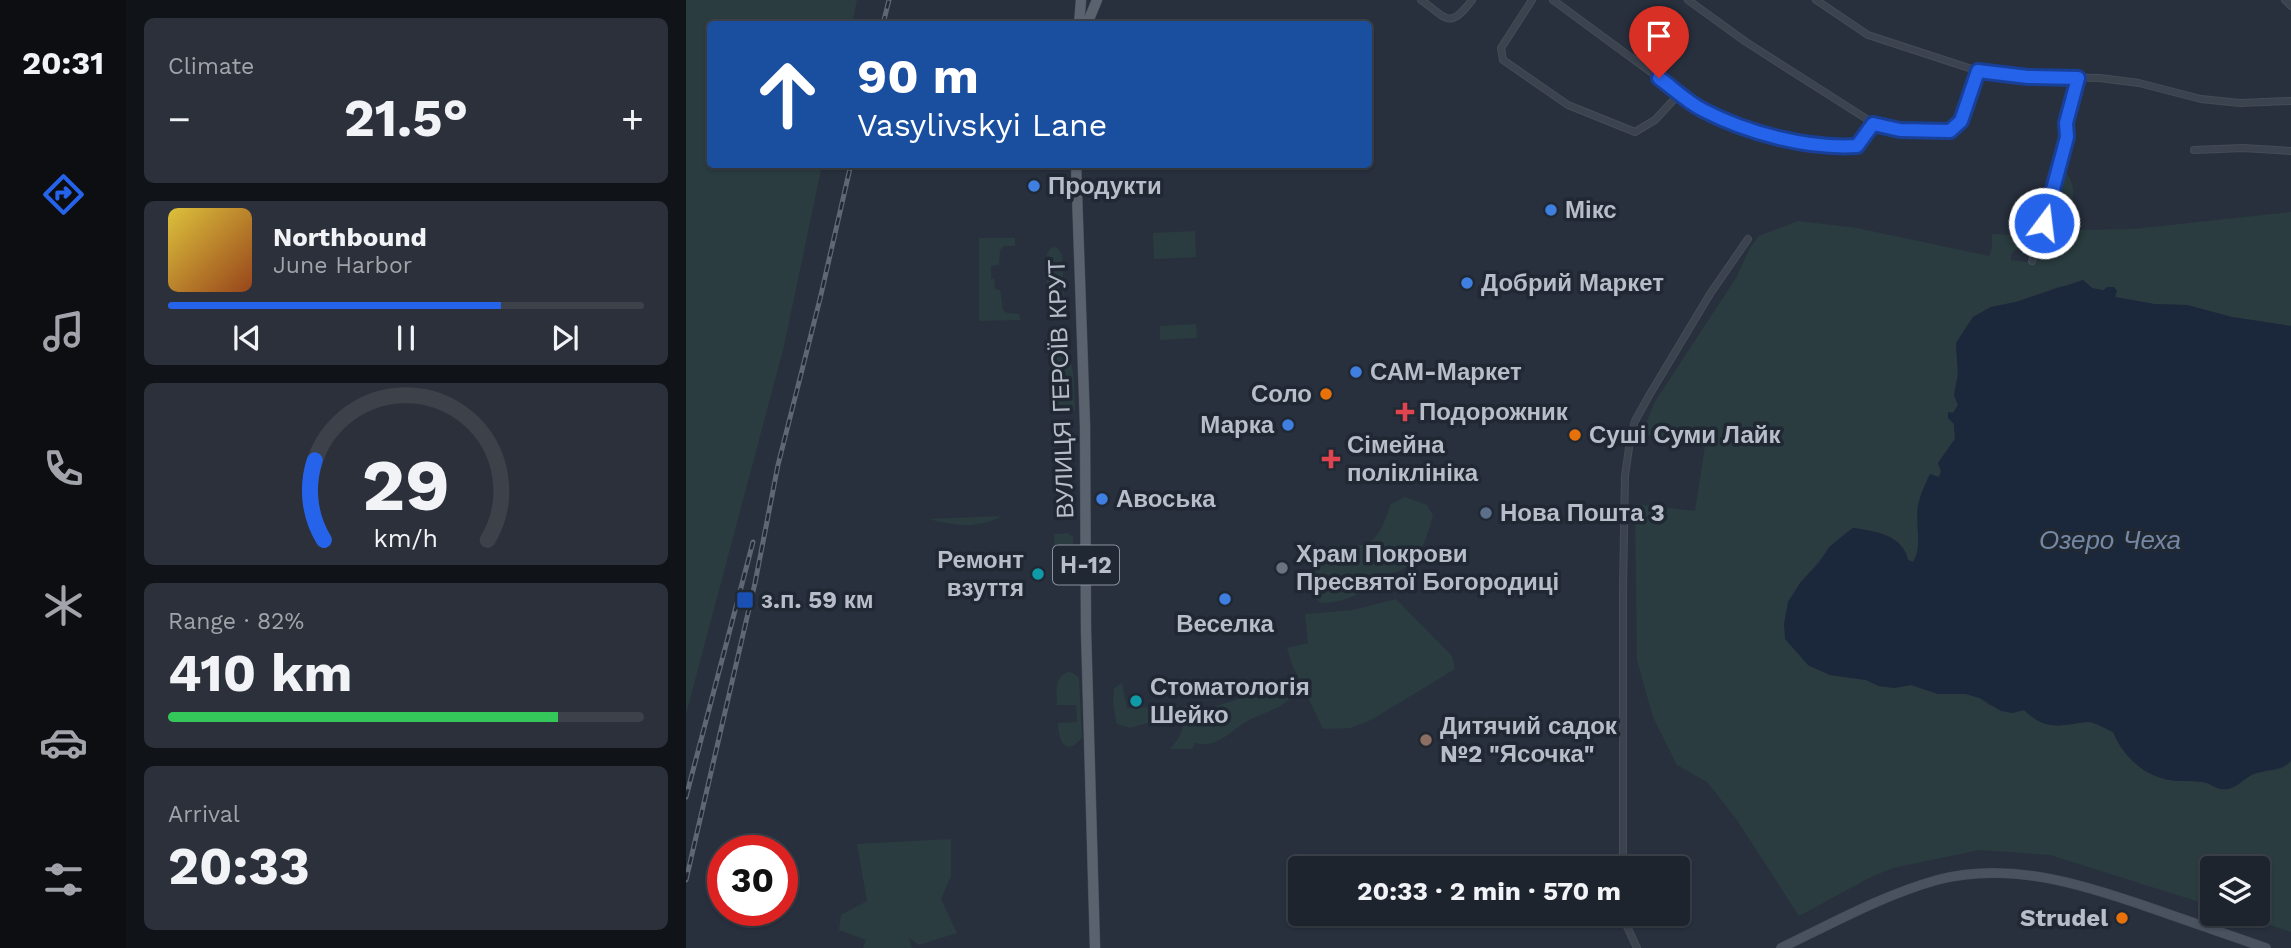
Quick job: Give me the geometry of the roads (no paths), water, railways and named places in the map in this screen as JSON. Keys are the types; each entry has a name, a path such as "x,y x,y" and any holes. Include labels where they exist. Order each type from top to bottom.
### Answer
{"main road":[{"path":"1079,21 1081,0"},
{"path":"1088,21 1097,0"},
{"name":"ВУЛИЦЯ ГЕРОЇВ КРУТ","path":"1076,168 1085,425 1086,630 1095,948"}],"street":[{"path":"1421,0 1447,19 1458,18 1472,0"},
{"path":"1532,0 1501,48 1503,60 1568,105 1635,132 1656,120 1680,93"},
{"path":"1553,0 1701,109 1754,132 1835,147 1857,146 1873,124"},
{"path":"1688,0 1746,42 1873,124 1900,130 1950,131 1961,121 1978,71"},
{"path":"1816,0 1868,35 1978,71 2028,77 2139,83 2201,99 2240,103 2291,101"},
{"path":"2285,0 2291,6"},
{"path":"2032,261 2067,137 2066,123 2078,78"},
{"path":"2194,150 2243,148 2291,151"},
{"path":"1623,856 1623,587 1625,476 1630,441 1635,421 1650,394 1710,294 1748,239"},
{"path":"1781,948 1896,895 1938,880 1964,875 2004,873 2050,877 2093,888 2266,948"},
{"path":"1627,926 1637,948"}],"water":[{"name":"Озеро Чеха","path":"2083,280 2092,288 2103,290 2114,287 2117,291 2115,297 2154,304 2187,305 2232,317 2291,326 2291,761 2279,768 2252,775 2231,788 2220,789 2198,781 2169,780 2150,774 2128,756 2113,732 2093,723 2047,724 2024,710 2012,713 2001,711 1980,698 1966,694 1938,694 1911,685 1894,688 1879,686 1866,680 1830,675 1808,665 1785,639 1784,624 1788,602 1829,547 1853,528 1887,536 1900,545 1908,560 1913,562 1918,549 1917,513 1921,494 1930,474 1939,477 1941,471 1938,463 1955,439 1954,424 1948,418 1948,412 1953,413 1958,405 1954,395 1958,374 1956,343 1973,317 1991,307 2016,302"}],"railway":[{"path":"884,21 889,0"},
{"path":"686,880 755,583 778,465 850,168"},
{"path":"686,797 753,542"}],"place":[{"name":"Продукти","path":"1034,186"},
{"name":"Мікс","path":"1551,210"},
{"name":"Добрий Маркет","path":"1467,283"},
{"name":"САМ-Маркет","path":"1356,372"},
{"name":"Соло","path":"1326,394"},
{"name":"Подорожник","path":"1405,412"},
{"name":"Марка","path":"1288,425"},
{"name":"Суші Суми Лайк","path":"1575,435"},
{"name":"Сімейна поліклініка","path":"1331,459"},
{"name":"Авоська","path":"1102,499"},
{"name":"Нова Пошта 3","path":"1486,513"},
{"name":"Храм Покрови Пресвятої Богородиці","path":"1282,568"},
{"name":"Ремонт взуття","path":"1038,574"},
{"name":"Веселка","path":"1225,599"},
{"name":"з.п. 59 км","path":"745,600"},
{"name":"Стоматологія Шейко","path":"1136,701"},
{"name":"Дитячий садок №2 \"Ясочка\"","path":"1426,740"},
{"name":"Strudel","path":"2122,918"}]}
